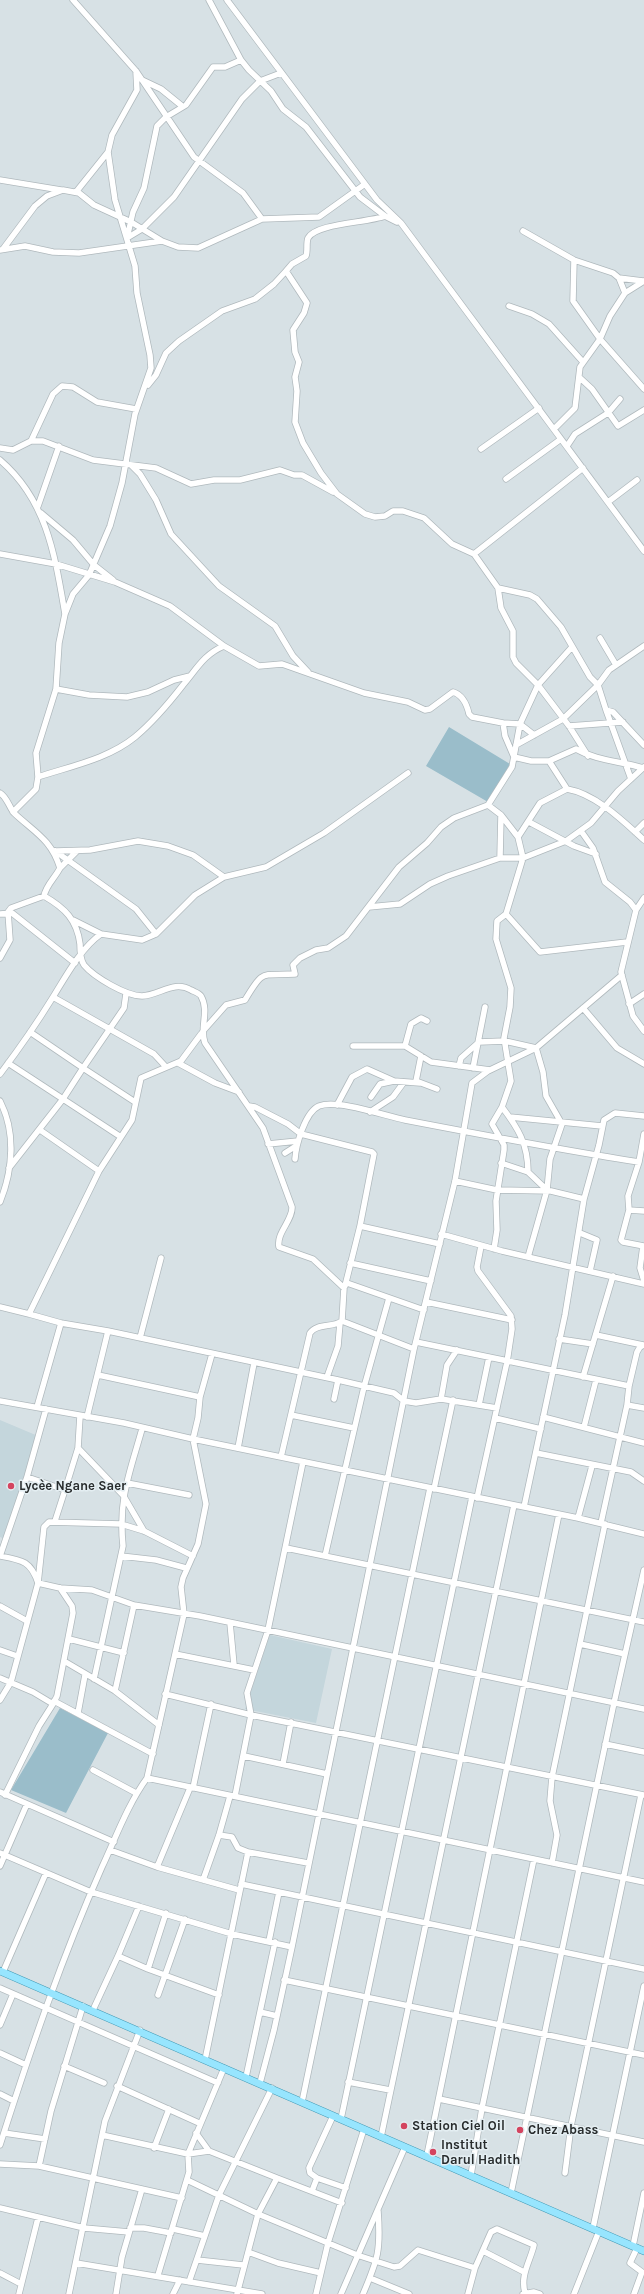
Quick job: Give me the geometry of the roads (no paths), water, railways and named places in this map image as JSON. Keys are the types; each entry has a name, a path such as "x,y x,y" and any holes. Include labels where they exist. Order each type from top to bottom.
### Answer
{"main road":[{"path":"2,1972 140,2030 205,2060 272,2088 381,2137 427,2155 644,2251"}],"street":[{"path":"73,0 136,71 190,153 198,161 243,193 262,218"},
{"path":"209,0 241,60 271,91 283,109 306,127 354,191 384,216 401,223"},
{"path":"226,0 377,200 401,223 643,547"},
{"path":"127,238 133,212 144,188 156,129 166,117 182,106 186,105 212,67 225,67 241,60"},
{"path":"13,812 35,792 38,778 36,753 56,689 59,643 65,614 73,594 89,575 110,526 121,487 124,465 136,409 145,388 151,368 150,354 137,292 135,266 119,217 111,180 108,152 112,135 137,90 136,71"},
{"path":"127,238 142,229 174,197 242,99 260,81 281,73"},
{"path":"142,80 161,90 182,106"},
{"path":"76,192 108,152"},
{"path":"0,180 76,192 94,206 131,222 162,241 178,247 198,248 262,218 319,217 365,184"},
{"path":"1,250 35,206 47,196 63,190"},
{"path":"145,388 156,375 166,353 179,341 222,312 255,299 274,284 292,264 306,256 308,238 316,231 325,227 359,223 384,216"},
{"path":"523,231 574,260 613,272 619,278 625,293"},
{"path":"1,250 25,246 53,252 79,253 162,241"},
{"path":"574,260 573,301 600,339 644,390"},
{"path":"286,271 307,302 306,308 293,330 295,352 299,362 295,378 297,391 295,422 303,443 321,473 337,494"},
{"path":"619,278 644,281"},
{"path":"554,429 575,408 579,377 583,362 600,339 610,316 625,293 644,281"},
{"path":"509,306 532,314 549,324 583,362"},
{"path":"579,377 592,389 608,413 620,426 644,410"},
{"path":"31,441 53,394 62,386 73,387 97,402 136,409"},
{"path":"567,446 575,434 608,413 620,399"},
{"path":"481,449 539,408"},
{"path":"506,479 561,439"},
{"path":"0,448 13,450 31,441 43,441 93,460 156,468 191,484 214,480 240,480 280,470 302,475 337,494 365,514 375,517 385,516 393,511 413,513 424,518 452,544 474,554 498,588 501,608 513,631 513,657 516,663 538,685 569,726 588,756"},
{"path":"59,446 39,509 56,564 65,614"},
{"path":"0,460 18,477 39,509 78,545 94,565 115,582"},
{"path":"131,466 140,474 155,498 171,534 219,586 275,626 294,656 310,673"},
{"path":"474,554 583,468"},
{"path":"608,502 637,480"},
{"path":"0,554 56,564 115,582 170,606 224,646 259,666 282,664 378,698 408,702 425,710 430,709 453,692 459,693 467,705 469,714 472,717 520,724 534,735"},
{"path":"498,588 530,595 537,599 560,627 590,677 598,685 606,710 627,763 631,779"},
{"path":"600,638 616,665"},
{"path":"38,778 98,758 134,738 210,653 224,646"},
{"path":"516,745 563,720 616,665 644,646"},
{"path":"29,1314 99,1171 132,1120 141,1078 178,1063 184,1058 202,1032 226,1005 245,1000 256,981 262,976 276,973 295,974 293,965 300,958 316,950 328,948 342,940 399,867 427,843 441,827 454,818 488,805 512,767 520,724 538,685 572,648"},
{"path":"56,689 89,695 127,697 148,692 174,680 190,676"},
{"path":"606,710 613,712 644,746"},
{"path":"503,722 505,736 514,757"},
{"path":"569,726 612,724 622,722"},
{"path":"514,757 531,761 549,761 573,750 602,760 627,763 643,767"},
{"path":"549,761 567,789"},
{"path":"369,907 400,904 442,879 500,858 523,858 566,841 581,831 643,767"},
{"path":"2,913 11,908 44,896 53,901 73,920 101,934 142,940 156,934 195,895 224,877 266,867 324,833 408,773"},
{"path":"518,837 540,803 567,789 580,792 604,807 644,840"},
{"path":"1,795 13,812 39,833 53,849 136,909 156,934"},
{"path":"488,805 501,815 518,837 523,858 506,914 496,921 495,935 511,988 510,1007 505,1029 505,1041 511,1081 502,1107 492,1124 498,1137 504,1145 497,1190 494,1249"},
{"path":"500,858 501,815"},
{"path":"529,822 574,846 596,854"},
{"path":"635,832 644,823"},
{"path":"581,831 596,854 605,882 630,902 636,910"},
{"path":"53,849 78,851 138,841 168,846 193,855 224,877"},
{"path":"53,849 60,868"},
{"path":"44,896 45,888 60,868 78,851"},
{"path":"644,898 636,910 621,969 633,1016 644,1031"},
{"path":"0,958 10,940 2,913"},
{"path":"2,913 16,916 75,963"},
{"path":"506,914 540,952 627,942"},
{"path":"73,920 79,934 81,956 84,965 126,994 142,996 157,993 170,986 185,986 200,994 205,1004 202,1032 205,1043 263,1128 292,1213 278,1243 279,1247 313,1259 345,1286 389,1298 424,1310"},
{"path":"0,1074 53,997 63,977 81,956 91,941 101,934"},
{"path":"260,2083 277,2016 292,1947 414,1349 455,1181 462,1130 472,1083 490,1070 536,1048 622,975"},
{"path":"9,1168 63,1099 109,1028 124,1008 126,994"},
{"path":"629,1004 644,994"},
{"path":"53,997 154,1054 166,1067"},
{"path":"473,1068 485,1007"},
{"path":"583,1008 617,1048 644,1064"},
{"path":"405,1046 410,1024 421,1018 427,1021"},
{"path":"30,1032 135,1102"},
{"path":"459,1066 461,1058 478,1043 505,1041 536,1048"},
{"path":"353,1046 405,1046 431,1062 490,1070"},
{"path":"528,1257 547,1190 550,1159 562,1124 546,1096 543,1072 536,1048"},
{"path":"420,1083 416,1081 421,1056"},
{"path":"8,1063 121,1136"},
{"path":"178,1063 216,1083 239,1092"},
{"path":"337,1105 352,1077 368,1069 394,1081"},
{"path":"371,1097 380,1084 394,1081 420,1083 438,1089"},
{"path":"370,1112 394,1097 404,1082"},
{"path":"0,1101 9,1124 11,1142 8,1178 0,1202"},
{"path":"295,1159 297,1143 311,1111 320,1106 337,1105 498,1137 639,1162"},
{"path":"249,1106 255,1107 301,1134 374,1154 360,1226 345,1286 338,1346 327,1377"},
{"path":"502,1107 510,1117 524,1141 528,1155 528,1172"},
{"path":"524,1508 580,1233 584,1199 599,1145 602,1126 607,1116 615,1113 644,1116"},
{"path":"510,1117 562,1124 602,1126"},
{"path":"40,1130 99,1171"},
{"path":"644,1134 639,1162 628,1196 629,1210 621,1241 644,1246 640,1268 644,1281"},
{"path":"268,1144 297,1143"},
{"path":"285,1153 297,1143"},
{"path":"501,1163 528,1172 547,1190"},
{"path":"455,1181 497,1190 547,1190 584,1199"},
{"path":"629,1210 644,1211"},
{"path":"360,1226 440,1244"},
{"path":"580,1233 597,1240 590,1271"},
{"path":"441,1234 481,1246 644,1284"},
{"path":"341,2119 454,1582 495,1418 507,1362 512,1320 478,1272 477,1267 481,1246"},
{"path":"140,1338 160,1258"},
{"path":"350,1262 431,1281"},
{"path":"583,1377 613,1276"},
{"path":"325,1556 364,1387 389,1298"},
{"path":"426,1302 512,1320"},
{"path":"0,1306 61,1323 108,1331 254,1363 327,1377 394,1393 404,1401 416,1403 441,1399 497,1408"},
{"path":"281,1457 308,1338 312,1330 341,1322 414,1349"},
{"path":"37,1407 61,1323"},
{"path":"87,1417 108,1331"},
{"path":"552,1863 557,1835 550,1801 552,1777 587,1610 612,1469 627,1405 629,1386 638,1352 644,1345 596,1335"},
{"path":"559,1339 593,1344"},
{"path":"416,1342 629,1386"},
{"path":"441,1399 447,1365 457,1350"},
{"path":"0,2145 50,1993 91,1892 110,1850 136,1793 148,1778 165,1694 184,1614 181,1588 186,1568 193,1556 206,1504 193,1439 198,1418 200,1397 212,1354"},
{"path":"479,1405 489,1357"},
{"path":"238,1448 254,1363"},
{"path":"98,1375 200,1397"},
{"path":"334,1399 338,1380"},
{"path":"584,1427 596,1380"},
{"path":"302,2102 412,1573 453,1400"},
{"path":"0,1401 87,1417 524,1508 603,1523 644,1534"},
{"path":"627,1405 644,1408"},
{"path":"38,1584 32,1570 26,1562 0,1556 2,1544 27,1477 46,1409"},
{"path":"291,1415 354,1428"},
{"path":"55,1521 78,1448 80,1416"},
{"path":"543,1417 644,1443"},
{"path":"495,1418 541,1429"},
{"path":"94,1679 99,1648 113,1598 123,1546 121,1524 123,1495 142,1429"},
{"path":"78,1448 123,1495 144,1531"},
{"path":"536,1453 592,1466 631,1472 644,1481"},
{"path":"203,1880 233,1796 244,1756 251,1715 247,1693 268,1630 303,1462"},
{"path":"578,1518 592,1466"},
{"path":"27,1477 65,1490"},
{"path":"126,1483 190,1495"},
{"path":"381,2137 514,1505"},
{"path":"427,2155 559,1514"},
{"path":"0,1700 11,1682 38,1584 44,1527 49,1522 121,1524 144,1531 193,1556"},
{"path":"286,1548 644,1622"},
{"path":"121,1556 156,1560 186,1568"},
{"path":"511,2193 605,1744 644,1570"},
{"path":"38,1584 60,1588 92,1590 134,1605 268,1630 644,1709"},
{"path":"60,1588 68,1600 73,1613 69,1640 54,1703 39,1726 2,1794 114,1842"},
{"path":"115,1691 134,1605"},
{"path":"0,1606 27,1621"},
{"path":"230,1623 234,1665"},
{"path":"69,1640 124,1653"},
{"path":"580,1644 625,1654"},
{"path":"0,1650 17,1656"},
{"path":"175,1654 254,1670"},
{"path":"64,1661 115,1691 159,1725"},
{"path":"78,1714 85,1674"},
{"path":"0,1678 78,1714 153,1754"},
{"path":"165,1694 251,1715 336,1731 643,1795 571,2126 565,2173"},
{"path":"157,1867 192,1788 211,1704"},
{"path":"283,1764 291,1722"},
{"path":"605,1744 644,1752"},
{"path":"244,1756 327,1774"},
{"path":"93,1770 136,1793"},
{"path":"148,1778 644,1882"},
{"path":"0,1866 2,1854 27,1804"},
{"path":"219,1835 232,1837 238,1848 248,1852 308,1864"},
{"path":"110,1850 157,1867 203,1880 279,1892 644,1969"},
{"path":"205,2060 248,1852"},
{"path":"2,1854 91,1892 166,1913 232,1934 292,1947"},
{"path":"471,2175 482,2108 534,1859"},
{"path":"2,1972 46,1874"},
{"path":"246,2077 260,2012 279,1892"},
{"path":"93,2010 139,1906"},
{"path":"148,1969 166,1913"},
{"path":"158,1995 185,1919"},
{"path":"118,1956 165,1976 219,1995"},
{"path":"284,1980 644,2055"},
{"path":"574,2294 596,2230 612,2135 644,1986"},
{"path":"0,1988 218,2083"},
{"path":"0,2025 14,1994"},
{"path":"39,2166 64,2066 83,2006"},
{"path":"260,2012 277,2016"},
{"path":"69,2294 109,2108 140,2030"},
{"path":"0,2052 26,2065"},
{"path":"64,2066 104,2083"},
{"path":"158,2275 190,2169 188,2154 224,2068"},
{"path":"348,2082 390,2090"},
{"path":"117,2086 200,2123"},
{"path":"189,2282 219,2195 272,2088"},
{"path":"0,2094 14,2101"},
{"path":"439,2099 644,2142"},
{"path":"154,2148 169,2110"},
{"path":"333,2116 309,2168 310,2173 318,2178 346,2188"},
{"path":"316,2294 328,2243 342,2203 364,2129"},
{"path":"4,2133 45,2139"},
{"path":"196,2133 209,2151"},
{"path":"102,2135 154,2148 188,2154 209,2151 342,2203"},
{"path":"341,2294 405,2146"},
{"path":"0,2164 39,2166 182,2198"},
{"path":"237,2292 243,2265 258,2214 277,2178"},
{"path":"312,2191 318,2178"},
{"path":"187,2180 258,2214 376,2263 394,2267 400,2266 418,2250 475,2268"},
{"path":"116,2294 121,2271 121,2262 142,2189"},
{"path":"634,2294 642,2277 642,2272 630,2263 635,2247 644,2193"},
{"path":"0,2208 84,2228 129,2230 144,2228 206,2236"},
{"path":"363,2294 376,2263 380,2247 378,2209"},
{"path":"19,2294 38,2218"},
{"path":"468,2294 475,2268 494,2229 532,2243 534,2248 524,2272 522,2283 524,2294 540,2294"},
{"path":"483,2251 524,2272"},
{"path":"248,2252 278,2263 321,2273"},
{"path":"197,2260 243,2265"},
{"path":"76,2263 121,2271 158,2275 220,2291 262,2294"},
{"path":"0,2273 21,2284"},
{"path":"370,2278 408,2294"},
{"path":"172,2294 180,2280"}],"place":[{"name":"Lycèe Ngane Saer","path":"11,1486"},
{"name":"Station Ciel Oil","path":"404,2126"},
{"name":"Chez Abass","path":"520,2130"},
{"name":"Institut Darul Hadith","path":"433,2152"}]}
